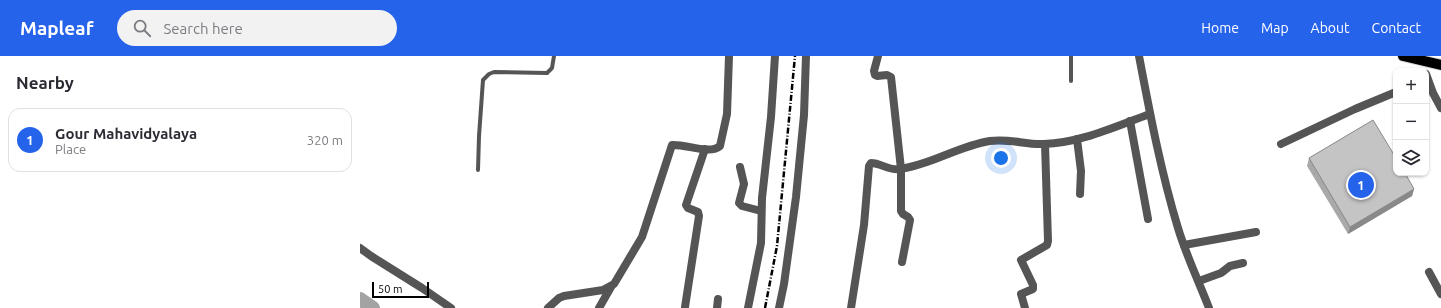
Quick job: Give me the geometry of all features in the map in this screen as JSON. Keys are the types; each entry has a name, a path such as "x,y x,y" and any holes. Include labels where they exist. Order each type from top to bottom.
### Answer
{"main road":[{"path":"1403,56 1441,65"}],"street":[{"path":"599,308 642,237 671,147 675,144 705,149 716,149 722,144 727,114 729,56"},
{"path":"748,308 761,243 761,211 771,117 775,56"},
{"path":"779,308 784,284 796,197 804,114 806,56"},
{"path":"878,56 874,71 875,75 887,74 890,77 901,169 900,211 908,216 910,220 902,262"},
{"path":"1139,56 1150,114 1174,213 1184,245 1209,308"},
{"path":"1422,60 1424,68"},
{"path":"1429,84 1441,108"},
{"path":"1281,144 1361,106 1393,93"},
{"path":"851,308 864,225 868,166 871,163 873,162 891,169 901,169 927,162 959,149 992,140 1045,144 1077,138 1150,114"},
{"path":"1130,121 1148,219"},
{"path":"1077,138 1081,171 1080,194"},
{"path":"1025,308 1021,294 1032,289 1033,285 1021,260 1047,245 1048,241 1045,144"},
{"path":"685,307 699,216 698,212 688,208 686,205 705,149"},
{"path":"740,167 744,184 739,203 742,206 761,211"},
{"path":"1184,245 1256,232"},
{"path":"360,248 451,308"},
{"path":"1199,281 1221,273 1230,266 1243,263"},
{"path":"1429,272 1441,294"},
{"path":"548,308 559,298 564,296 603,290 611,287"}],"lane":[{"path":"478,170 479,136 484,80 489,74 494,72 547,73 552,68 554,56"},
{"path":"1071,56 1071,81"}],"building":[{"path":"1373,120 1393,153 1393,176 1407,176 1414,189 1350,227 1309,158"}],"waterway":[{"path":"360,299 373,308"}],"railway":[{"path":"765,308 777,246 795,56"}],"place":[{"name":"Gour Mahavidyalaya","path":"1361,185"}]}
